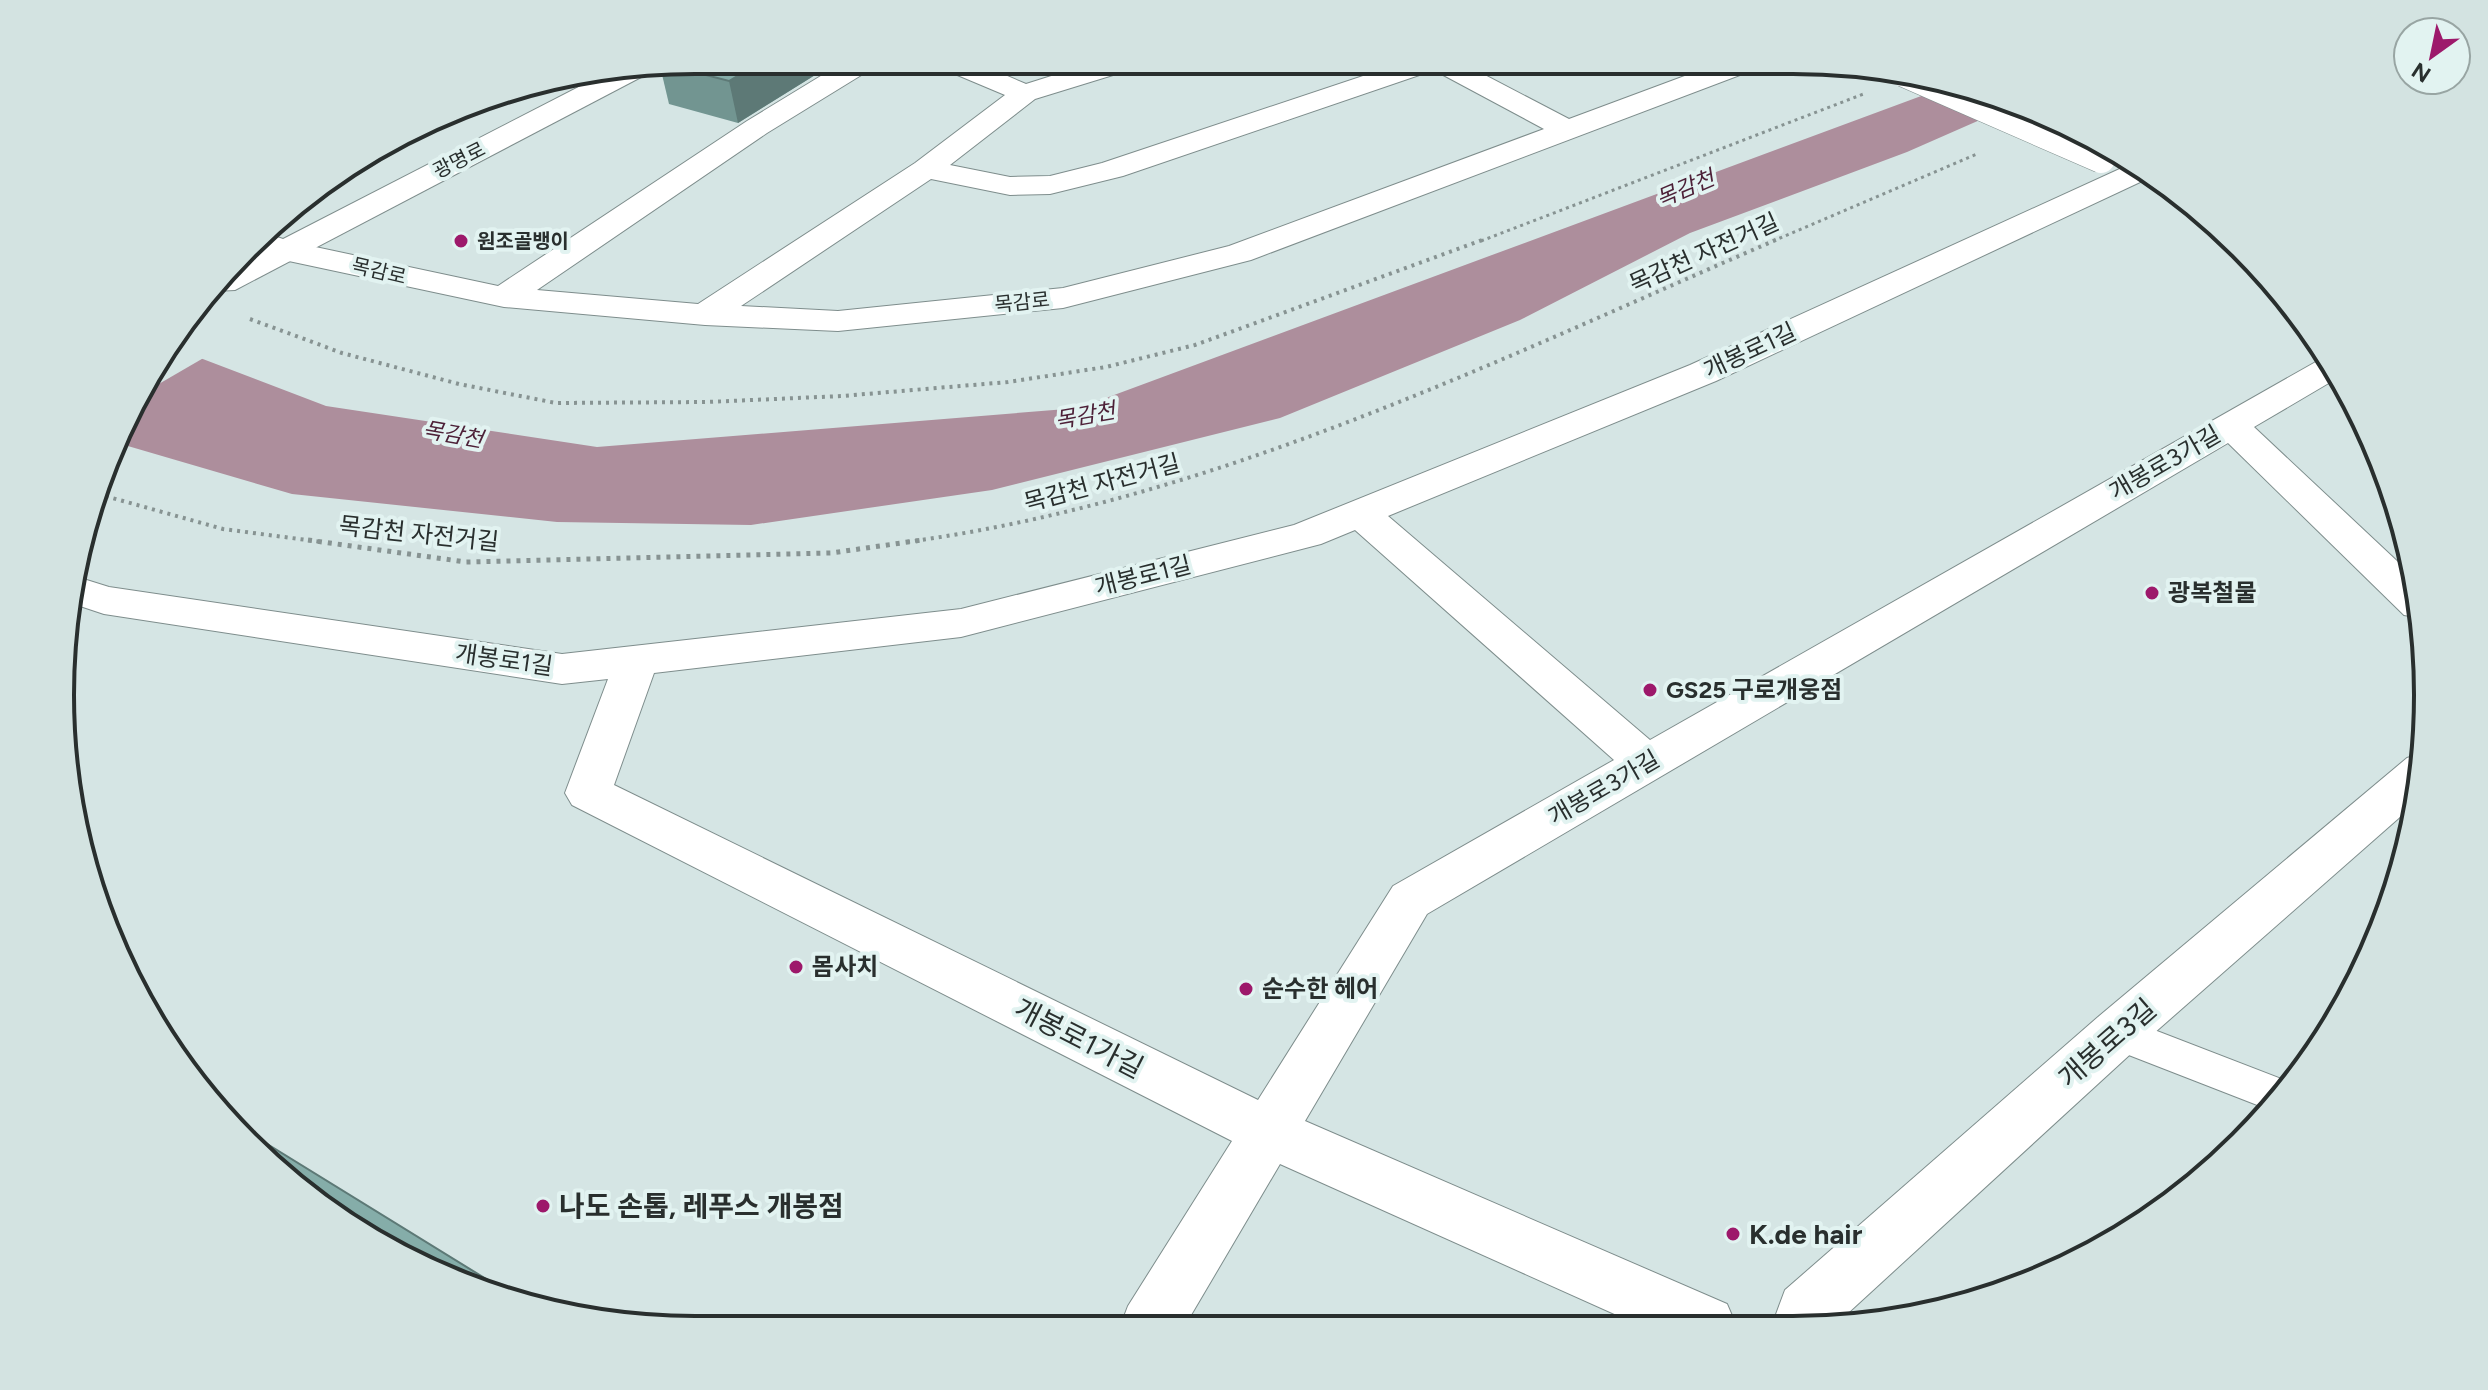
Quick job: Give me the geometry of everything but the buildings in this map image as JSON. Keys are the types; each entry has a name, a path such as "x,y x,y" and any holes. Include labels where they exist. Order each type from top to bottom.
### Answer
{"street":[{"path":"504,297 757,127 843,74"},
{"path":"980,74 1025,93"},
{"path":"705,315 926,169 1025,93 1087,74"},
{"path":"926,169 1010,186 1050,185 1112,170 1397,74"},
{"path":"1461,74 1566,129"},
{"name":"목감로","path":"255,261 504,297 705,315 838,321 1063,298 1240,253 1716,74"},
{"name":"광명로","path":"255,261 615,79"},
{"path":"1962,97 2105,158"},
{"name":"개봉로1길","path":"83,592 104,600 562,669 961,623 1307,535 1703,373 2123,169"},
{"name":"개봉로3가길","path":"1157,1316 1410,900 2323,372"},
{"name":"개봉로3가길","path":"2231,425 2405,592"},
{"path":"1360,513 1647,763"},
{"name":"개봉로1가길","path":"637,660 588,793 1269,1132 1686,1316"},
{"name":"개봉로3길","path":"1805,1316 1806,1311 2117,1033 2408,783"}],"lane":[{"path":"2117,1033 2270,1092"}],"path":[{"name":"목감천 자전거길","path":"107,496 223,529 466,562 831,553 983,532 1125,498 1345,425 1514,357 1982,152"}],"water":[{"name":"목감천","path":"1935,91 2002,110 1907,152 1690,233 1520,320 1280,418 992,490 751,525 557,522 292,494 126,446 157,384 179,350 326,406 597,447 1079,408"}],"pier":[{"path":"182,346 207,356 156,385"}],"place":[{"name":"원조골뱅이","path":"461,241"},
{"name":"광복철물","path":"2152,593"},
{"name":"GS25 구로개웅점","path":"1650,690"},
{"name":"몸사치","path":"796,967"},
{"name":"순수한 헤어","path":"1246,989"},
{"name":"나도 손톱, 레푸스 개봉점","path":"543,1206"},
{"name":"K.de hair","path":"1733,1234"}]}
